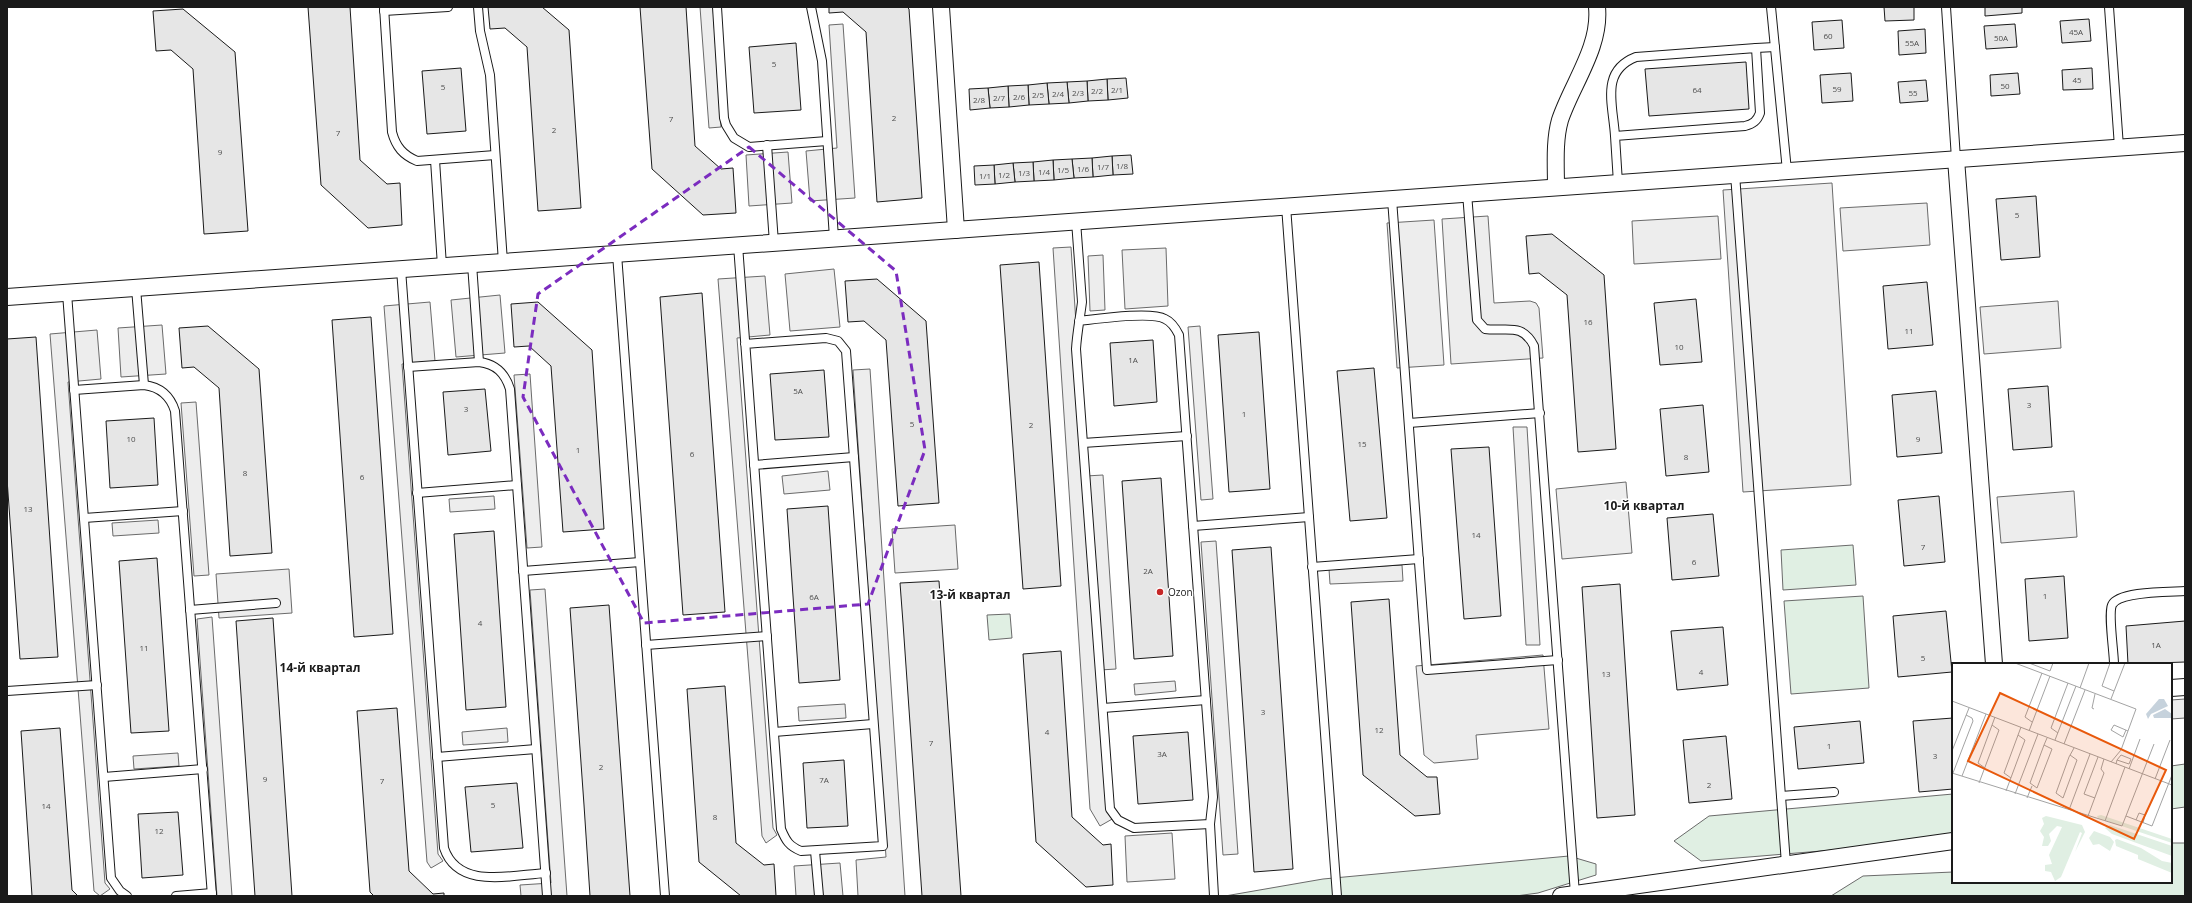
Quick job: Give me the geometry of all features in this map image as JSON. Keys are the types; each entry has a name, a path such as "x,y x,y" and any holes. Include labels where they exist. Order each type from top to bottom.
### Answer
{"street":[{"path":"940,7 956,230"},
{"path":"1556,187 1556,151 1560,121 1593,42 1597,26 1597,7"},
{"path":"7,297 2185,142"},
{"path":"1956,159 1994,663"},
{"path":"2172,688 2185,687"},
{"path":"1568,895 1952,841"}],"lane":[{"path":"448,7 384,9 394,140 397,147 409,158 417,161 496,155"},
{"path":"478,7 480,31 489,66 503,262"},
{"path":"716,7 726,125 734,138 749,147 827,141"},
{"path":"811,7 821,52 834,238"},
{"path":"1771,7 1787,171"},
{"path":"1946,7 1956,159"},
{"path":"2109,7 2119,147"},
{"path":"1618,183 1611,84 1614,74 1624,62 1636,57 1775,47"},
{"path":"1615,136 1752,124 1760,113 1756,48"},
{"path":"767,145 774,243"},
{"path":"435,160 442,266"},
{"path":"1735,174 1786,864"},
{"path":"1466,194 1477,320 1485,329 1518,330 1530,338 1534,346 1558,660 1568,895"},
{"path":"1392,199 1427,670 1558,660"},
{"path":"1286,206 1337,896"},
{"path":"1076,221 1082,302 1076,350 1110,809 1118,820 1128,826 1143,829 1210,824"},
{"path":"738,245 745,344 781,829 786,841 792,847 801,851 882,846 846,351 843,346 833,339 826,338 745,344"},
{"path":"617,254 665,896"},
{"path":"472,264 479,362"},
{"path":"401,269 444,848 453,865 464,873 474,877 546,873"},
{"path":"136,288 144,384"},
{"path":"67,293 112,878 120,891 127,896"},
{"path":"1079,321 1152,315 1165,318 1171,322 1179,335 1214,802 1210,824 1214,896"},
{"path":"408,367 479,362 494,366 507,380 510,389 547,896"},
{"path":"74,390 144,384 164,392 173,403 176,411 212,895 176,896"},
{"path":"1409,423 1540,413"},
{"path":"1083,443 1187,436"},
{"path":"754,465 854,457"},
{"path":"418,493 517,485"},
{"path":"84,518 183,511"},
{"path":"1193,526 1309,517"},
{"path":"1312,567 1419,559"},
{"path":"524,571 640,562"},
{"path":"2114,663 2110,610 2115,600 2124,596 2185,591"},
{"path":"190,610 276,603"},
{"path":"646,645 767,636"},
{"path":"7,691 97,684"},
{"path":"1103,708 1206,700"},
{"path":"774,732 874,724"},
{"path":"437,757 536,750"},
{"path":"104,776 202,769"},
{"path":"1781,796 1834,792"},
{"path":"816,851 819,896"}],"highlighted area":[{"path":"749,147 896,271 925,450 868,604 644,623 523,397 538,294"}],"green space":[{"path":"1853,545 1856,585 1783,590 1781,550"},
{"path":"1863,596 1869,688 1791,694 1784,601"},
{"path":"1010,614 1012,638 989,640 987,615"},
{"path":"2185,764 2185,807 2172,809 2172,766"},
{"path":"1952,794 1952,840 1701,861 1674,841 1709,816"},
{"path":"2172,843 2185,843 2185,896 1831,896 1863,876 1952,872 1952,883 2172,883"},
{"path":"1569,856 1596,864 1596,875 1538,893 1516,896 1225,896 1323,879"}],"shaded area":[{"path":"700,7 713,7 721,127 709,128"},
{"path":"843,24 855,198 810,201 806,151 837,148 829,25"},
{"path":"788,152 792,203 749,206 746,155"},
{"path":"1832,183 1851,485 1743,492 1723,190"},
{"path":"1927,203 1930,245 1843,251 1840,208"},
{"path":"1488,216 1494,303 1530,301 1536,303 1539,308 1543,358 1451,364 1442,219"},
{"path":"1718,216 1721,259 1634,264 1632,221"},
{"path":"1434,220 1444,365 1397,368 1387,223"},
{"path":"1071,247 1086,476 1103,475 1116,669 1100,670 1114,818 1100,826 1090,809 1053,248"},
{"path":"1166,248 1168,306 1125,309 1122,250"},
{"path":"1103,255 1105,310 1090,311 1088,256"},
{"path":"834,269 840,327 790,331 785,274"},
{"path":"765,276 770,335 737,338 773,828 777,835 766,843 762,836 718,279"},
{"path":"500,295 505,353 456,357 451,300"},
{"path":"2058,301 2061,348 1984,354 1980,307"},
{"path":"430,302 435,361 402,364 438,854 443,861 431,868 427,862 384,306"},
{"path":"162,325 166,374 121,377 118,328"},
{"path":"1200,326 1213,499 1201,500 1188,327"},
{"path":"97,330 101,379 68,382 105,883 110,889 100,896 94,891 50,334"},
{"path":"870,369 905,896 858,896 856,860 886,857 853,370"},
{"path":"530,374 542,547 527,548 514,375"},
{"path":"196,402 209,575 194,576 181,403"},
{"path":"1513,427 1527,427 1540,645 1526,645"},
{"path":"828,471 830,490 784,494 782,476"},
{"path":"1626,482 1632,553 1562,559 1556,489"},
{"path":"2074,491 2077,537 2001,543 1997,497"},
{"path":"494,496 495,509 450,512 449,499"},
{"path":"158,520 159,533 113,536 112,523"},
{"path":"955,525 958,569 895,573 892,529"},
{"path":"1216,541 1238,854 1223,855 1201,542"},
{"path":"1402,565 1403,581 1330,584 1329,569"},
{"path":"289,569 292,613 219,618 216,574"},
{"path":"545,589 567,896 521,896 520,885 551,883 530,590"},
{"path":"212,617 232,896 217,896 197,619"},
{"path":"1543,655 1549,729 1476,735 1478,759 1434,763 1424,755 1416,666"},
{"path":"1175,681 1176,691 1135,695 1134,684"},
{"path":"2185,699 2185,718 2172,719 2172,700"},
{"path":"845,704 846,718 799,721 798,707"},
{"path":"507,728 508,742 463,745 462,732"},
{"path":"178,753 179,766 134,769 133,756"},
{"path":"1172,833 1175,879 1127,882 1125,836"},
{"path":"840,863 843,896 796,896 794,866"}],"building":[{"path":"308,7 350,7 360,160 387,184 400,183 402,225 368,228 321,185"},
{"path":"488,7 542,7 569,30 581,208 538,211 527,47 505,28 490,29"},
{"path":"640,7 686,7 695,146 721,169 733,168 736,213 703,215 652,169"},
{"path":"829,7 907,7 909,9 922,198 877,202 866,32 843,12 829,13"},
{"path":"1884,7 1914,7 1914,20 1885,21"},
{"path":"1985,7 2022,7 2022,13 1985,16"},
{"path":"183,9 235,52 248,231 204,234 193,69 171,50 156,51 153,11"},
{"path":"2089,19 2091,41 2062,43 2060,21"},
{"path":"1842,20 1844,48 1814,50 1812,22"},
{"path":"2015,24 2017,47 1986,49 1984,26"},
{"path":"1925,29 1926,53 1899,55 1898,31"},
{"path":"796,43 801,110 754,113 749,47"},
{"path":"1746,62 1749,109 1649,116 1645,69"},
{"path":"461,68 466,131 427,134 422,71"},
{"path":"2092,68 2093,89 2063,90 2062,70"},
{"path":"1851,73 1853,101 1822,103 1820,75"},
{"path":"2018,73 2020,94 1991,96 1990,75"},
{"path":"1126,78 1128,98 1108,100 1107,79"},
{"path":"1107,79 1108,100 1088,101 1087,81"},
{"path":"1926,80 1928,101 1900,103 1898,82"},
{"path":"1087,81 1088,101 1069,103 1067,82"},
{"path":"1067,82 1069,103 1049,104 1047,83"},
{"path":"1047,83 1049,104 1029,105 1028,85"},
{"path":"1028,85 1029,105 1009,107 1008,86"},
{"path":"1008,86 1009,107 990,108 988,88"},
{"path":"988,88 990,108 970,110 969,89"},
{"path":"1131,155 1133,174 1113,175 1112,156"},
{"path":"1112,156 1113,175 1093,177 1092,158"},
{"path":"1092,158 1093,177 1074,178 1072,159"},
{"path":"1072,159 1074,178 1054,180 1053,160"},
{"path":"1053,160 1054,180 1034,181 1033,162"},
{"path":"1033,162 1034,181 1015,182 1013,163"},
{"path":"1013,163 1015,182 995,184 994,165"},
{"path":"994,165 995,184 975,185 974,166"},
{"path":"2036,196 2040,257 2001,260 1996,199"},
{"path":"1552,234 1604,275 1616,449 1578,452 1567,295 1539,273 1529,274 1526,236"},
{"path":"1039,262 1061,586 1023,589 1000,265"},
{"path":"877,279 926,321 939,503 898,506 886,340 864,321 848,322 845,281"},
{"path":"1927,282 1933,345 1888,349 1883,286"},
{"path":"702,293 725,612 683,615 660,297"},
{"path":"1696,299 1702,362 1660,365 1654,303"},
{"path":"538,302 592,350 604,529 563,532 551,366 529,346 514,347 511,304"},
{"path":"371,317 393,634 354,637 332,320"},
{"path":"208,326 259,369 272,553 230,556 219,388 194,367 182,368 179,328"},
{"path":"1259,332 1270,489 1229,492 1218,335"},
{"path":"36,337 58,657 20,659 7,479 7,339"},
{"path":"1153,340 1157,402 1114,406 1110,343"},
{"path":"1374,368 1387,518 1350,521 1337,371"},
{"path":"824,370 829,437 775,440 770,374"},
{"path":"2048,386 2052,447 2013,450 2008,389"},
{"path":"485,389 491,451 448,455 443,392"},
{"path":"1936,391 1942,453 1897,457 1892,395"},
{"path":"1703,405 1709,472 1666,476 1660,409"},
{"path":"154,418 158,485 110,488 106,421"},
{"path":"1489,447 1501,616 1464,619 1451,449"},
{"path":"1161,478 1173,656 1134,659 1122,481"},
{"path":"1939,496 1945,562 1904,566 1898,500"},
{"path":"828,506 840,680 799,683 787,509"},
{"path":"1713,514 1719,576 1672,580 1667,518"},
{"path":"494,531 506,707 466,710 454,534"},
{"path":"1271,547 1293,869 1254,872 1232,550"},
{"path":"157,558 169,731 131,733 119,561"},
{"path":"2064,576 2068,638 2029,641 2025,579"},
{"path":"939,581 961,896 922,896 900,583"},
{"path":"1620,584 1635,815 1597,818 1582,587"},
{"path":"1389,599 1400,755 1427,777 1437,777 1440,814 1415,816 1363,775 1351,602"},
{"path":"609,605 630,896 590,896 570,608"},
{"path":"1946,611 1952,672 1898,677 1893,616"},
{"path":"273,618 292,896 255,896 244,739 236,621"},
{"path":"2185,621 2185,662 2128,663 2126,626"},
{"path":"1723,627 1728,685 1677,690 1671,631"},
{"path":"1061,651 1072,817 1103,845 1111,844 1113,885 1086,887 1036,842 1023,654"},
{"path":"725,686 736,843 764,865 774,864 776,896 741,896 699,862 687,689"},
{"path":"397,708 409,871 433,894 444,893 444,896 374,896 370,892 357,711"},
{"path":"1952,718 1952,789 1919,792 1913,721"},
{"path":"1860,721 1864,763 1798,769 1794,727"},
{"path":"60,728 72,890 78,896 32,896 21,731"},
{"path":"1188,732 1193,800 1138,804 1133,736"},
{"path":"1726,736 1732,799 1689,803 1683,740"},
{"path":"844,760 848,826 807,828 803,763"},
{"path":"517,783 523,848 471,852 465,787"},
{"path":"178,812 183,875 142,878 138,814"}],"place":[{"name":"Ozon","path":"1160,592"}],"district":[{"name":"10-й квартал","path":"1644,505"},
{"name":"13-й квартал","path":"970,594"},
{"name":"14-й квартал","path":"320,667"}]}
